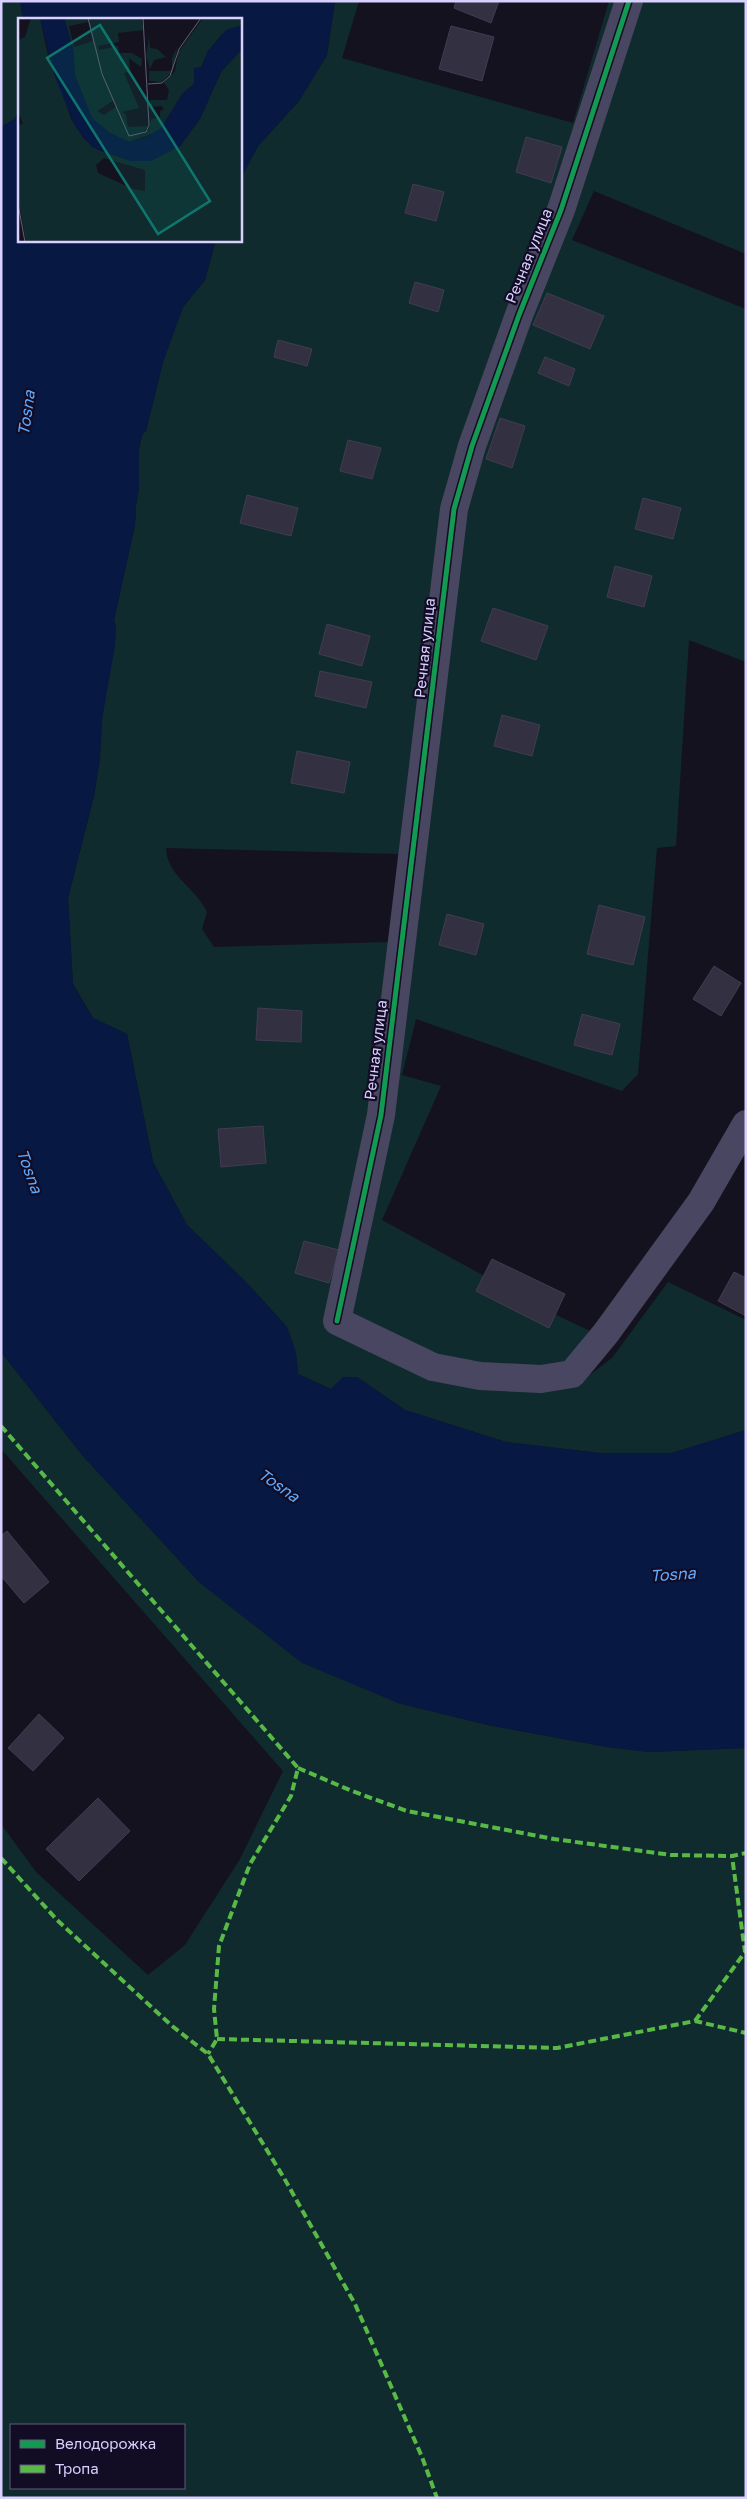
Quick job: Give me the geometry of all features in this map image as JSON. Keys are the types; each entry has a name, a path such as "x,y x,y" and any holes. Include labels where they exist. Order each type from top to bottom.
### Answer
{"street":[{"name":"Речная улица","path":"629,1 561,210 519,315 472,446 454,509 381,1114 337,1320 433,1367 480,1376 541,1380 572,1374 606,1333 701,1202 746,1124"}],"green space":[{"path":"1,1 20,1 23,18 18,18 18,112 15,119 1,127"},
{"path":"335,1 359,1 342,58 573,123 609,1 746,1 746,254 594,191 572,240 746,309 746,662 689,640 676,846 657,848 638,1074 622,1091 416,1019 402,1075 441,1086 382,1220 552,1313 592,1332 579,1383 612,1358 668,1282 746,1320 746,1430 672,1453 599,1453 506,1442 405,1410 357,1377 343,1377 331,1389 298,1374 296,1353 287,1327 246,1282 187,1225 153,1162 127,1034 93,1018 73,984 68,898 94,796 100,758 102,719 116,627 114,620 135,525 139,488 139,449 142,435 146,431 163,362 183,307 205,280 216,241 241,241 241,178 258,146 299,101 327,55","holes":["166,848 400,854 390,942 214,947 202,929 207,912 171,866"]},
{"path":"1,1352 83,1456 200,1583 398,1703 488,1725 607,1747 649,1752 746,1748 746,2498 1,2498 1,1824 36,1872 148,1975 185,1945 240,1859 283,1771 1,1449"}],"water":[{"path":"20,1 335,1 327,55 299,101 258,146 241,178 241,18 23,18"},
{"name":"Tosna","path":"18,112 18,241 216,241 205,280 183,307 163,362 146,431 142,435 139,449 139,488 135,525 114,620 116,627 115,646 102,719 100,758 94,796 68,898 73,985 93,1018 127,1034 153,1162 187,1225 246,1282 287,1327 296,1353 298,1374 331,1389 343,1377 357,1377 405,1410 506,1442 599,1453 672,1453 746,1430 746,1748 649,1752 607,1747 488,1725 398,1703 302,1663 200,1583 83,1456 1,1352 1,127 15,119"}],"building":[{"path":"456,1 499,1 491,23 454,8"},
{"path":"451,26 494,37 482,81 439,69"},
{"path":"526,137 562,147 551,183 516,172"},
{"path":"413,184 444,192 436,221 405,213"},
{"path":"415,282 444,290 438,312 409,303"},
{"path":"547,293 604,316 590,349 533,325"},
{"path":"278,340 312,349 307,366 274,357"},
{"path":"545,357 575,369 569,386 538,373"},
{"path":"500,418 525,426 512,468 486,459"},
{"path":"348,440 381,448 372,479 340,471"},
{"path":"247,495 298,508 291,536 240,523"},
{"path":"643,498 681,508 673,539 635,529"},
{"path":"615,566 652,576 644,607 607,597"},
{"path":"493,608 548,626 536,660 481,641"},
{"path":"327,624 370,636 362,666 319,654"},
{"path":"320,671 372,682 366,708 315,696"},
{"path":"502,715 540,725 532,756 494,746"},
{"path":"297,751 350,762 344,793 291,783"},
{"path":"599,905 645,917 633,965 587,954"},
{"path":"447,914 484,924 476,955 439,945"},
{"path":"714,966 741,983 721,1016 693,999"},
{"path":"258,1008 302,1011 301,1042 256,1040"},
{"path":"582,1014 620,1024 612,1055 574,1045"},
{"path":"263,1126 266,1163 221,1167 218,1129"},
{"path":"304,1241 339,1250 329,1283 295,1273"},
{"path":"492,1259 565,1294 549,1328 476,1291"},
{"path":"734,1272 746,1278 746,1316 718,1301"},
{"path":"7,1531 49,1582 24,1603 1,1576 1,1536"},
{"path":"39,1714 64,1738 33,1771 8,1748"},
{"path":"98,1798 130,1831 79,1881 46,1849"}],"marked path":[{"path":"1,1426 298,1768 291,1796 250,1864 219,1946 214,2009 217,2039 208,2054"},
{"path":"298,1768 352,1791 407,1811 554,1839 671,1855 732,1856 746,1853"},
{"path":"695,2021 745,1952 732,1856"},
{"path":"1,1858 57,1920 172,2026 208,2054 284,2178 355,2304 422,2457 437,2498"},
{"path":"217,2039 557,2048 695,2021 746,2033"}],"cycle path":[{"path":"337,1321 381,1115 454,509 472,446 519,315 561,210 629,1"}]}
